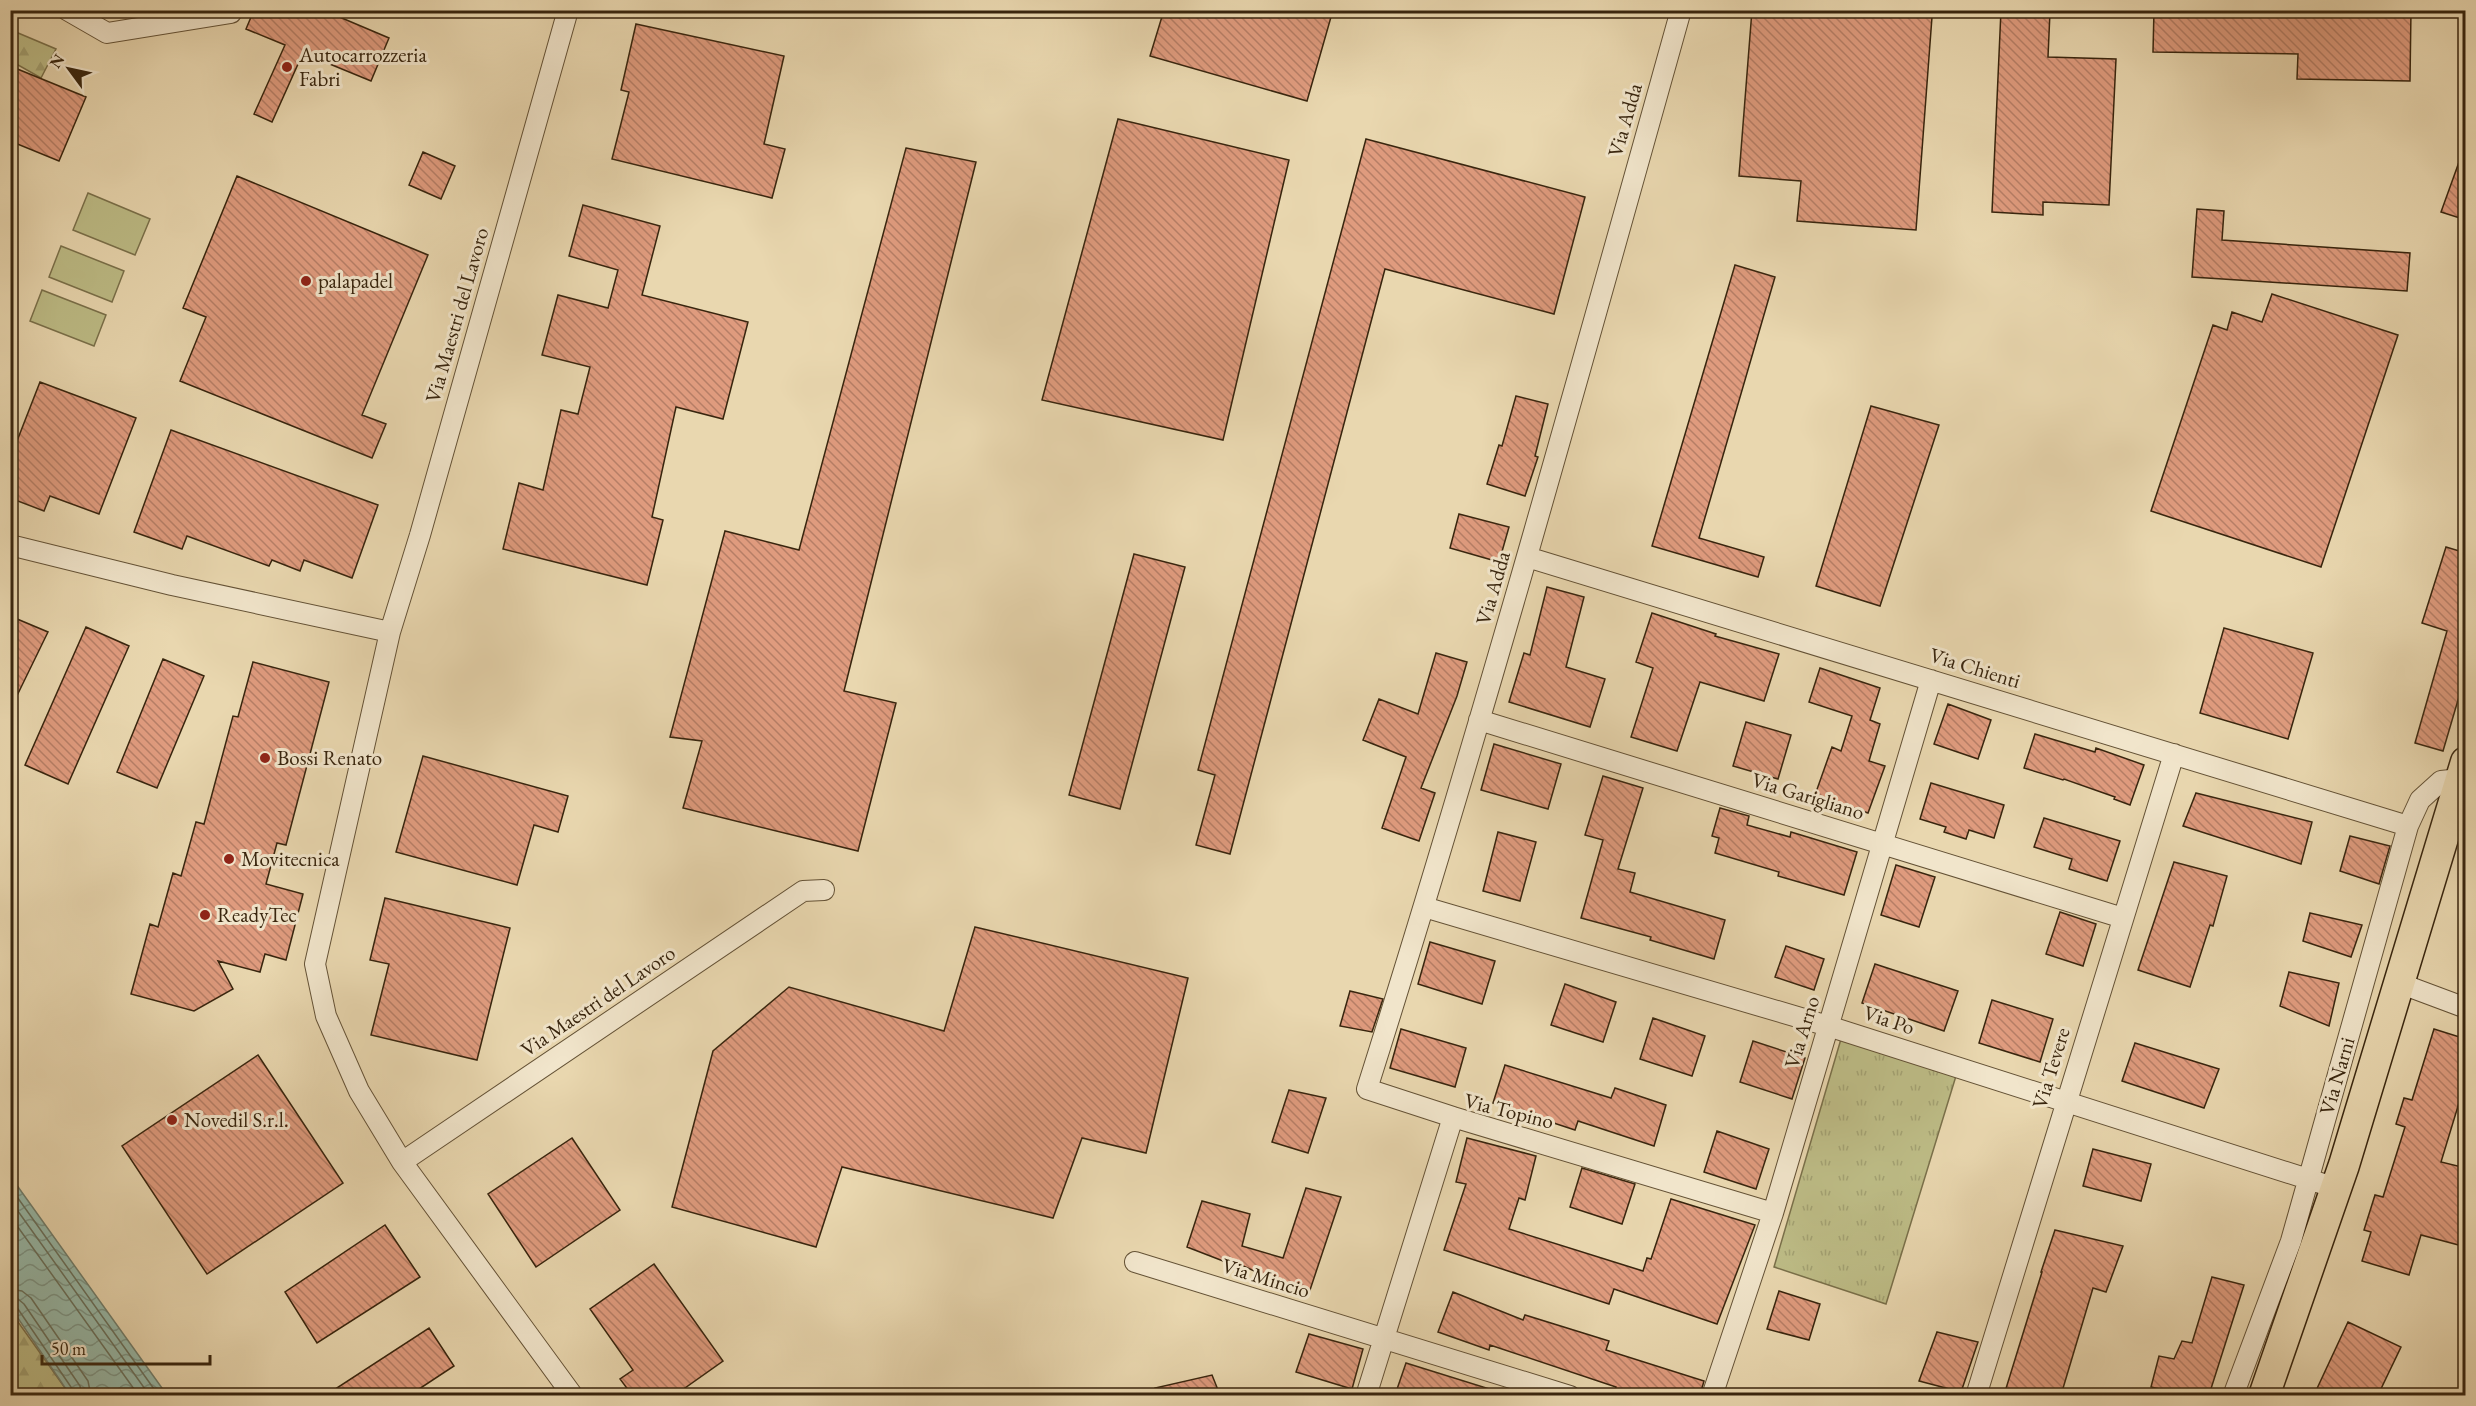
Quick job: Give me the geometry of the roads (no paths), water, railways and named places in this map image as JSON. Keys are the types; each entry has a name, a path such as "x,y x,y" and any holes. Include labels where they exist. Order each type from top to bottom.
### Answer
{"main road":[{"name":"Via Narni","path":"2264,1395 2322,1183 2399,983 2463,770"}],"street":[{"path":"67,10 107,33 231,13"},
{"name":"Via Maestri del Lavoro","path":"568,10 390,632 315,964 326,1016 358,1091 402,1162 573,1395"},
{"name":"Via Adda","path":"1453,1117 1367,1089 1424,907 1527,557 1681,10"},
{"path":"10,545 172,585 390,632"},
{"name":"Via Chienti","path":"1527,557 2408,826"},
{"name":"Via Arno","path":"1712,1395 1773,1213 1931,680"},
{"name":"Via Garigliano","path":"1479,720 2123,918"},
{"name":"Via Tevere","path":"1976,1395 2174,754"},
{"name":"Via Narni","path":"2233,1395 2291,1241 2322,1183 2408,826 2420,800 2441,781 2463,770"},
{"name":"Via Maestri del Lavoro","path":"402,1162 802,891 824,890"},
{"name":"Via Po","path":"1424,907 1828,1026 2322,1183"},
{"path":"2399,983 2466,1008"},
{"name":"Via Topino","path":"1383,1337 1453,1117 1773,1213"},
{"name":"Via Mincio","path":"1135,1262 1570,1395"},
{"path":"1366,1395 1383,1337"}],"water":[{"path":"10,1177 167,1395 70,1395 11,1308"}],"place":[{"name":"Autocarrozzeria Fabri","path":"287,67"},
{"name":"palapadel","path":"306,281"},
{"name":"Bossi Renato","path":"265,758"},
{"name":"Movitecnica","path":"229,859"},
{"name":"ReadyTec","path":"205,915"},
{"name":"Novedil S.r.l.","path":"172,1120"}]}
